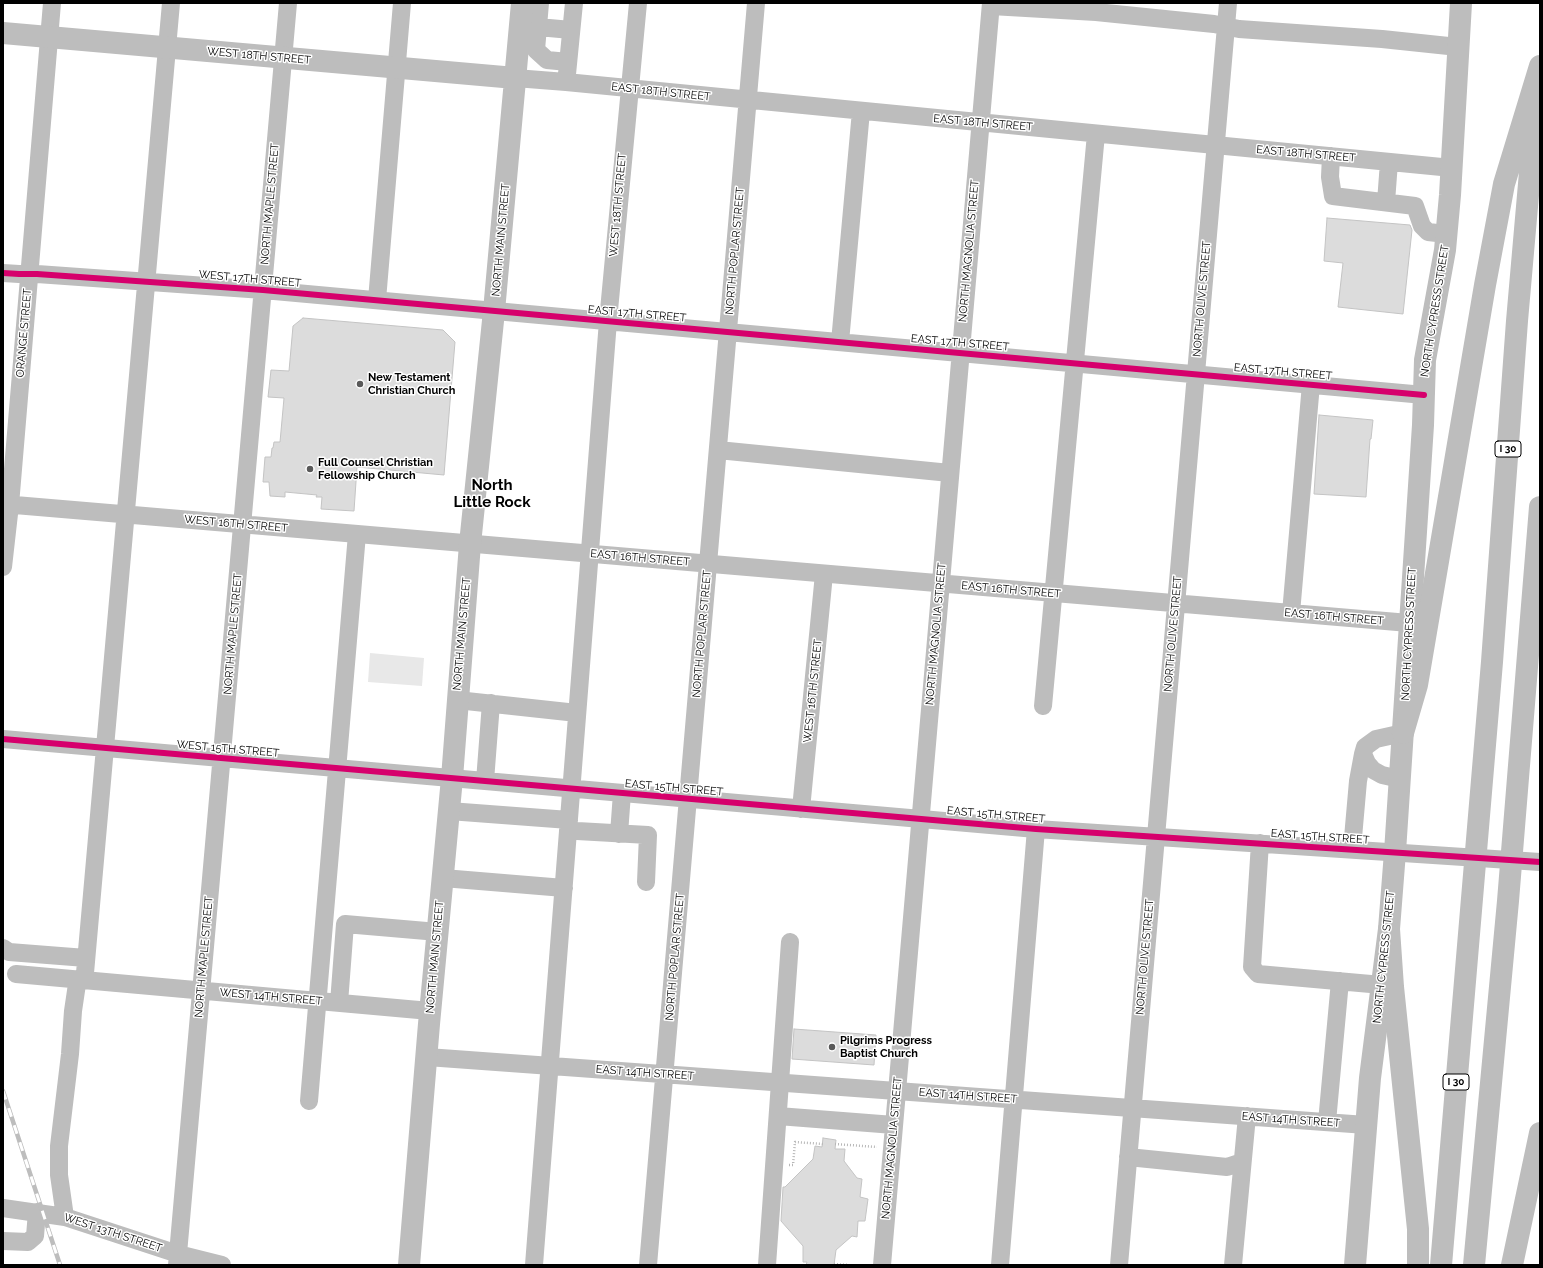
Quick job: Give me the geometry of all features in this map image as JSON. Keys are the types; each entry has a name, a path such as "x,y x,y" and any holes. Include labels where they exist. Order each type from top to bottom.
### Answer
{"main road":[{"name":"NORTH MAIN STREET","path":"409,1265 430,1011 452,778 470,544 494,311 515,78 529,27 522,3"},
{"name":"NORTH CYPRESS STREET","path":"1355,1265 1370,1078 1382,985 1395,852 1425,360 1445,250 1452,168 1461,3"},
{"name":"WEST 18TH STREET","path":"3,32 515,78"},
{"path":"1403,733 1417,685 1485,285 1504,184 1540,66"},
{"name":"I 30","path":"1441,1265 1505,503 1517,322 1528,192 1540,83"},
{"path":"1474,1265 1508,901 1540,507"},
{"path":"1388,930 1418,1229 1418,1265"},
{"path":"1512,1265 1540,1133"}],"street":[{"name":"ORANGE STREET","path":"3,567 6,505 29,274 52,3"},
{"path":"65,1217 59,1176 59,1146 77,984 85,973 171,3"},
{"name":"NORTH MAPLE STREET","path":"178,1259 288,3"},
{"path":"377,300 402,3"},
{"path":"540,3 529,27 536,50 547,60 568,62"},
{"path":"566,82 574,3"},
{"name":"WEST 18TH STREET","path":"534,1265 564,888 573,825 571,789 608,321 638,3"},
{"name":"NORTH POPLAR STREET","path":"648,1265 756,3"},
{"name":"NORTH OLIVE STREET","path":"1119,1265 1228,3"},
{"path":"991,4 1096,12 1214,24 1239,29 1382,38 1458,47"},
{"name":"NORTH MAGNOLIA STREET","path":"882,1265 991,4"},
{"path":"529,27 571,30"},
{"name":"EAST 18TH STREET","path":"515,78 1452,168"},
{"path":"840,342 861,111"},
{"path":"1043,706 1096,134"},
{"path":"1331,156 1330,177 1333,196 1415,206 1422,226 1428,232 1446,234"},
{"path":"1386,202 1389,162"},
{"name":"WEST 17TH STREET","path":"3,273 146,281 263,290 494,311"},
{"name":"EAST 17TH STREET","path":"494,311 1424,394"},
{"path":"1291,613 1311,384"},
{"path":"718,450 950,473"},
{"name":"WEST 16TH STREET","path":"6,505 470,544"},
{"path":"309,1101 357,534"},
{"name":"EAST 16TH STREET","path":"470,544 1409,623"},
{"name":"WEST 16TH STREET","path":"801,809 824,574"},
{"path":"457,700 577,713"},
{"path":"485,781 491,703"},
{"path":"1352,849 1358,781 1365,747 1376,738 1403,733"},
{"name":"WEST 15TH STREET","path":"3,739 452,778"},
{"path":"1363,754 1367,763 1373,770 1382,775 1400,779"},
{"name":"EAST 15TH STREET","path":"452,778 1036,829 1540,862"},
{"path":"619,834 622,793"},
{"path":"449,811 573,825 619,834 648,836 646,882"},
{"path":"1000,1265 1036,829"},
{"path":"1260,843 1252,967 1258,974 1382,985"},
{"path":"443,878 564,888"},
{"path":"339,1003 345,924 438,932"},
{"path":"768,1265 790,942"},
{"path":"3,948 9,952 86,958"},
{"path":"50,955 56,978"},
{"name":"WEST 14TH STREET","path":"16,974 430,1011"},
{"path":"1327,1122 1340,981"},
{"name":"EAST 14TH STREET","path":"427,1057 1366,1125"},
{"path":"778,1116 894,1125"},
{"path":"1233,1265 1246,1116"},
{"path":"1128,1157 1227,1166 1242,1162"},
{"name":"WEST 13TH STREET","path":"3,1208 65,1217 178,1259 222,1265"},
{"path":"3,1241 28,1242 35,1236 37,1212"}],"path":[{"path":"834,1264 849,1265"}],"shaded area":[{"path":"370,653 424,658 422,686 368,682"}],"building":[{"path":"1327,218 1410,225 1412,230 1403,314 1338,307 1343,263 1324,261"},
{"name":"New Testament Christian Church","path":"303,318 443,330 455,342 444,475 357,467 354,511 321,509 322,497 316,497 317,495 285,492 285,497 270,496 269,482 263,482 265,457 271,457 274,442 280,442 284,398 268,397 271,370 289,371 293,326"},
{"path":"1319,415 1373,420 1370,439 1366,497 1314,494"},
{"name":"Pilgrims Progress Baptist Church","path":"794,1029 876,1035 874,1065 792,1059"},
{"path":"823,1138 836,1140 835,1149 845,1149 844,1161 857,1178 862,1179 860,1197 868,1199 865,1221 858,1221 857,1237 852,1236 836,1250 834,1265 806,1265 807,1262 803,1262 803,1246 781,1221 783,1187 785,1187 813,1159 815,1146 822,1147"}],"railway":[{"path":"3,1091 60,1265"}],"cycle path":[{"path":"3,273 37,274 263,290 1424,395"},
{"path":"3,739 1036,829 1540,862"}],"place":[{"name":"New Testament Christian Church","path":"360,384"},
{"name":"Full Counsel Christian Fellowship Church","path":"310,469"},
{"name":"Pilgrims Progress Baptist Church","path":"832,1047"}],"district":[{"name":"North Little Rock","path":"492,494"}]}
